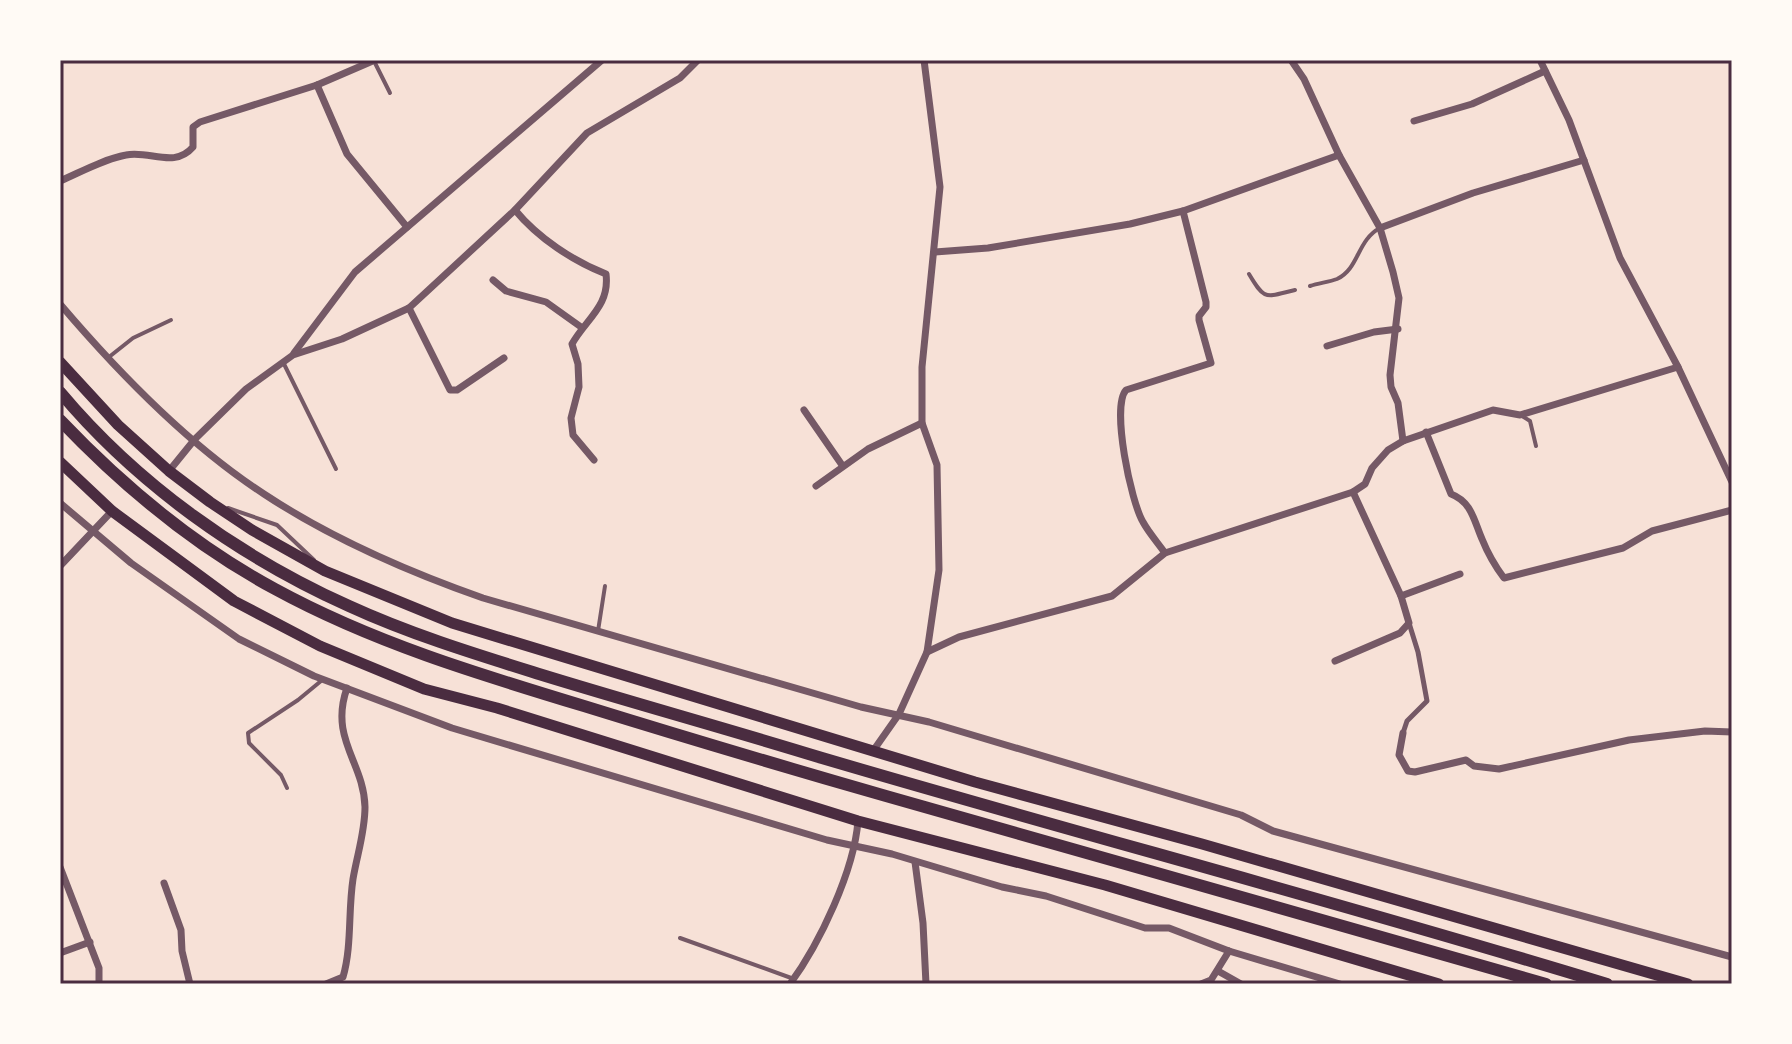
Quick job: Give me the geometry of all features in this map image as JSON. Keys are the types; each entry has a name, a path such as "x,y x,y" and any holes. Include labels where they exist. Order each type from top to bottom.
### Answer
{"highway":[{"path":"60,392 107,442 204,523 288,575 350,607 396,626 621,699 1607,984"},
{"path":"60,420 155,507 225,559 274,589 327,615 419,653 479,675 775,764 1546,984"}],"main road":[{"path":"60,362 118,425 169,471 252,530 325,571 452,623 975,782 1688,984"},
{"path":"60,462 112,511 234,601 364,666 424,689 497,708 858,821 1105,885 1439,984"}],"street":[{"path":"60,181 130,154 169,159 186,155 193,147 193,127 200,122 317,85 375,60"},
{"path":"293,355 355,272 602,60"},
{"path":"169,471 195,439 246,389 293,355 342,339 409,308 515,210 587,133 680,78 698,60"},
{"path":"873,751 899,714 927,652 939,570 937,465 922,423 923,340 940,187 924,60"},
{"path":"1291,60 1304,79 1339,155 1380,228 1399,298 1391,387 1398,403 1403,441"},
{"path":"1540,60 1569,120 1620,258 1678,367 1732,482"},
{"path":"1414,121 1472,104 1545,71"},
{"path":"317,85 347,154 407,227"},
{"path":"935,252 988,248 1130,224 1183,211 1339,155"},
{"path":"1380,228 1473,193 1584,160"},
{"path":"515,210 532,229 585,266 606,274 608,288 596,313 581,327 572,344 578,364 579,387 571,418 573,435 594,460"},
{"path":"1165,553 1142,521 1133,497 1123,449 1121,401 1126,390 1211,363 1199,320 1206,302 1183,211"},
{"path":"493,280 506,291 546,302 581,327"},
{"path":"60,304 107,359 219,461 263,494 327,532 380,558 483,598 848,703 899,714 1241,815 1273,831 1732,957"},
{"path":"409,308 450,390 457,390 504,358"},
{"path":"1327,346 1374,332 1398,329"},
{"path":"927,652 959,637 1112,596 1165,553 1353,492 1365,484 1372,468 1388,450 1426,432 1493,410 1520,415 1678,367"},
{"path":"804,410 842,465"},
{"path":"816,486 868,449 922,423"},
{"path":"1426,432 1451,494 1460,497 1474,513 1492,562 1504,578 1623,548 1652,531 1732,510"},
{"path":"1722,456 1732,449"},
{"path":"1353,492 1401,596 1418,652 1427,701 1407,721 1403,733 1399,755 1408,771 1466,760 1474,766 1499,769 1629,740 1705,731 1732,732"},
{"path":"60,503 131,563 239,639 323,679 452,728 827,840 1046,896 1145,928 1169,928 1229,951 1340,984"},
{"path":"60,566 112,511"},
{"path":"1401,596 1460,574"},
{"path":"1335,661 1408,626"},
{"path":"326,984 343,977 346,965 350,901 365,808 363,790 342,731 347,688"},
{"path":"792,981 831,913 858,821"},
{"path":"915,862 923,923 926,984"},
{"path":"60,867 99,968 99,984"},
{"path":"164,883 181,930 182,951 190,984"},
{"path":"60,953 90,942"},
{"path":"1201,984 1211,980 1229,951"},
{"path":"1218,971 1241,984"}],"lane":[{"path":"375,60 390,93"},
{"path":"1310,286 1344,274 1366,237 1380,228"},
{"path":"1249,274 1265,295 1295,290"},
{"path":"107,359 133,338 171,320"},
{"path":"283,362 336,469"},
{"path":"1520,415 1530,421 1536,446"},
{"path":"598,631 605,586"},
{"path":"287,788 281,775 249,743 248,733 298,700 323,679"},
{"path":"680,938 792,981"}]}
